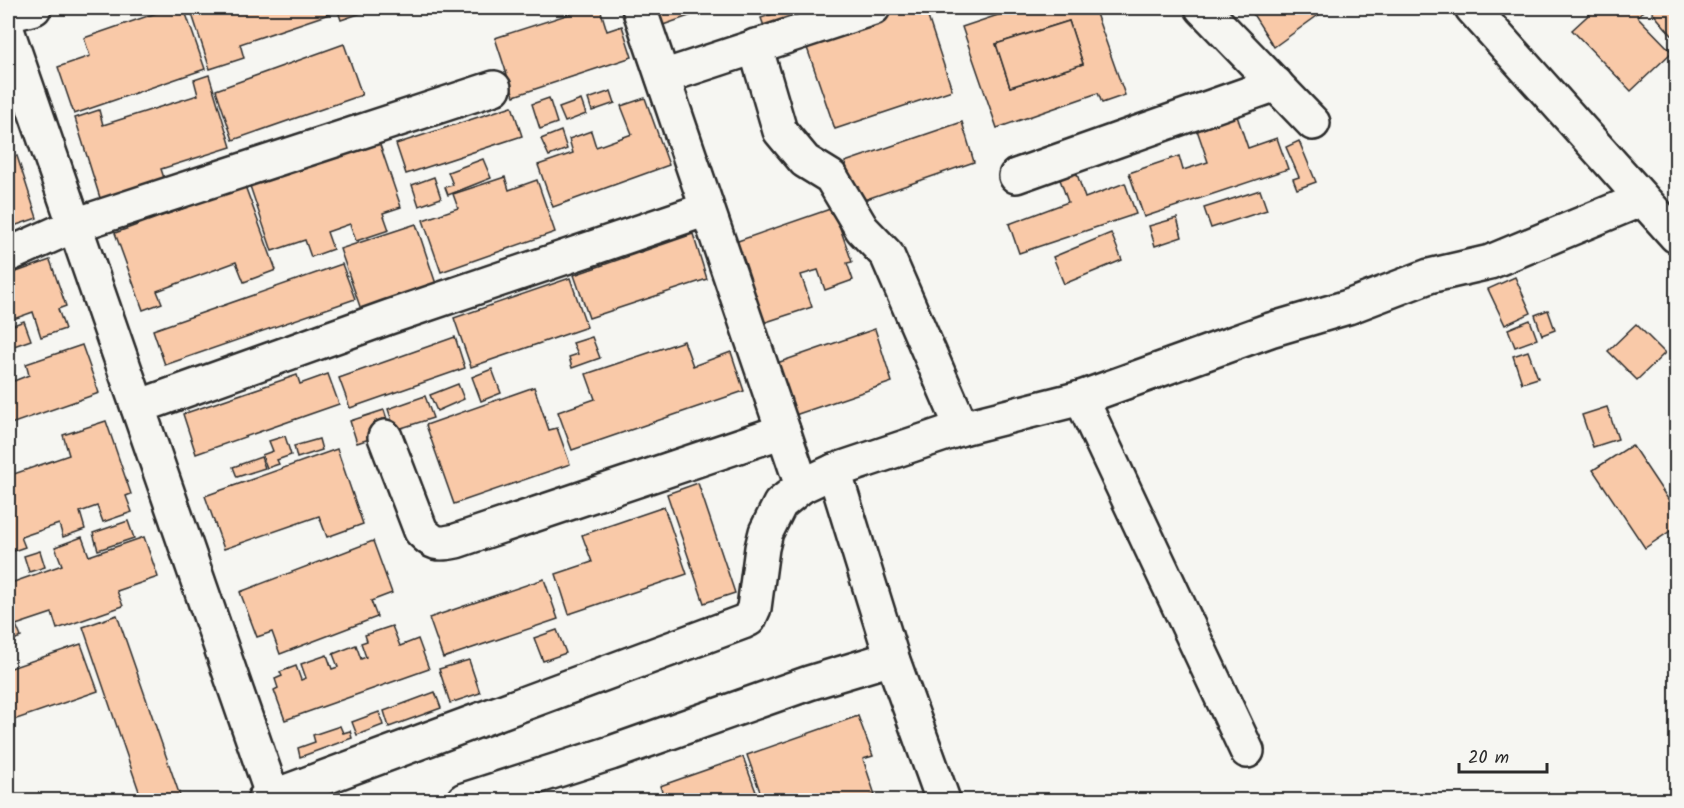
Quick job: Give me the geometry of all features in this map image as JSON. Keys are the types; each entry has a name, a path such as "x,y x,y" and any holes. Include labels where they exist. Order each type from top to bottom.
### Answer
{"street":[{"path":"8,15 34,8"},
{"path":"639,8 802,486"},
{"path":"663,77 873,8"},
{"path":"1202,8 1313,123"},
{"path":"1472,8 1677,236"},
{"path":"8,33 138,407 268,799 743,622 752,615 766,532 780,504 802,486 834,471 962,428 1081,398 1270,330 1348,307 1429,276 1490,262 1642,199"},
{"path":"754,46 780,131 805,161 831,177 862,229 887,255 962,428"},
{"path":"1016,176 1276,84"},
{"path":"8,255 75,225 494,88"},
{"path":"138,407 389,317 707,209"},
{"path":"1081,398 1247,751"},
{"path":"385,437 421,531 431,541 439,544 456,541 783,431"},
{"path":"834,471 892,658 943,801"},
{"path":"464,801 611,753 809,683 892,658"}],"building":[{"path":"171,8 184,8 205,69 74,114 58,67 90,56 84,38"},
{"path":"190,8 330,8 332,13 240,44 244,58 210,69"},
{"path":"337,8 376,8 341,20"},
{"path":"588,8 600,8 607,31 622,26 632,57 514,96 495,38"},
{"path":"656,8 712,8 663,25"},
{"path":"908,8 925,8 952,90 835,129 805,42"},
{"path":"1019,8 1094,8 1125,95 1102,103 1098,93 997,128 962,27","holes":["1069,21 1083,64 1010,87 996,44"]},
{"path":"1249,8 1328,8 1274,47"},
{"path":"1596,8 1647,8 1637,16 1672,52 1631,91 1572,30"},
{"path":"1657,8 1676,8 1676,40 1652,12"},
{"path":"788,9 793,22 766,32 761,18"},
{"path":"1069,21 1083,64 1010,87 996,44"},
{"path":"344,44 362,95 233,140 216,90"},
{"path":"209,75 231,147 161,169 167,187 101,201 75,118 99,110 103,125 198,95 194,80"},
{"path":"611,91 615,103 592,111 588,99"},
{"path":"549,98 557,123 540,129 532,104"},
{"path":"645,98 669,165 553,207 538,165 573,153 569,139 591,131 596,147 632,134 621,106"},
{"path":"581,100 586,114 565,122 559,108"},
{"path":"512,106 522,136 406,174 396,144"},
{"path":"1236,113 1248,148 1277,138 1288,169 1144,217 1129,173 1179,156 1183,170 1208,162 1196,127"},
{"path":"962,122 974,162 858,202 845,162"},
{"path":"561,131 567,149 549,156 541,139"},
{"path":"378,139 401,207 383,213 389,230 356,241 350,224 327,232 333,249 311,257 305,240 272,251 249,183"},
{"path":"1299,141 1316,182 1297,189 1293,179 1299,177 1286,147"},
{"path":"17,156 37,218 8,228 8,159"},
{"path":"483,159 491,178 448,195 445,187 453,185 448,172"},
{"path":"1074,165 1085,198 1125,183 1136,214 1019,253 1009,224 1068,202 1057,171"},
{"path":"434,177 441,198 419,206 412,185"},
{"path":"505,177 509,190 537,180 555,232 441,272 423,220 458,208 453,194"},
{"path":"245,186 276,270 244,282 236,262 157,291 162,303 143,310 115,233"},
{"path":"1260,190 1267,210 1211,228 1204,208"},
{"path":"833,208 852,262 847,263 853,280 825,290 818,270 801,275 812,307 763,323 735,242"},
{"path":"1177,218 1182,237 1155,246 1149,226"},
{"path":"416,224 440,296 365,321 340,249"},
{"path":"1111,233 1122,260 1064,284 1053,257"},
{"path":"693,234 707,279 589,318 574,275"},
{"path":"50,260 66,306 58,309 65,329 41,337 33,312 8,321 8,275"},
{"path":"342,264 355,299 165,365 153,330"},
{"path":"1515,277 1531,313 1505,325 1488,289"},
{"path":"570,278 587,327 471,367 454,318"},
{"path":"1548,310 1555,330 1542,335 1535,315"},
{"path":"1530,320 1537,339 1515,347 1508,329"},
{"path":"24,321 31,340 11,347 8,327"},
{"path":"1636,324 1665,353 1637,380 1608,351"},
{"path":"875,329 892,382 795,415 777,363"},
{"path":"455,337 465,368 350,408 339,378"},
{"path":"592,337 600,358 572,368 569,357 578,354 573,343"},
{"path":"684,341 693,366 731,352 744,391 572,450 558,412 595,399 586,374"},
{"path":"82,345 99,393 8,425 8,364 14,381 29,375 26,364"},
{"path":"1528,351 1538,378 1522,383 1513,356"},
{"path":"492,369 501,393 481,401 472,377"},
{"path":"328,374 339,404 196,454 183,414 297,375 300,384"},
{"path":"458,384 464,399 437,411 430,395"},
{"path":"534,387 549,430 557,428 570,464 454,504 426,425"},
{"path":"425,396 433,418 395,430 388,409"},
{"path":"1607,407 1618,439 1593,447 1582,415"},
{"path":"384,410 391,432 357,443 350,421"},
{"path":"106,421 131,494 126,496 132,512 103,522 97,506 80,512 85,529 63,537 59,524 21,537 25,547 8,553 8,476 69,455 63,435"},
{"path":"285,436 291,455 277,460 279,464 267,468 262,455 273,451 269,441"},
{"path":"319,439 322,450 297,458 294,446"},
{"path":"1632,445 1676,511 1676,527 1645,548 1593,470"},
{"path":"337,449 363,524 327,537 319,516 224,549 205,496"},
{"path":"261,457 265,468 237,477 233,467"},
{"path":"698,483 735,593 704,603 667,494"},
{"path":"664,507 687,574 569,614 556,574 592,562 582,535"},
{"path":"128,521 134,538 98,550 93,533"},
{"path":"82,537 89,556 144,537 158,577 117,591 123,606 57,629 52,613 16,625 21,637 8,642 8,584 62,565 55,547"},
{"path":"373,541 392,593 371,601 377,617 280,654 272,632 257,637 240,592"},
{"path":"40,551 45,567 29,572 24,556"},
{"path":"544,579 558,619 443,658 429,618"},
{"path":"117,615 181,799 142,800 83,627"},
{"path":"392,626 400,646 418,639 429,669 285,720 274,690 278,688 275,679 282,676 280,672 296,666 301,680 306,678 301,664 327,655 332,669 338,667 333,654 356,645 361,659 366,657 361,643 367,641 365,635"},
{"path":"557,630 566,653 543,661 534,638"},
{"path":"81,644 98,691 8,722 8,669"},
{"path":"469,660 480,693 450,703 439,669"},
{"path":"435,692 441,708 389,727 384,711"},
{"path":"379,712 383,725 357,735 352,722"},
{"path":"858,716 873,756 863,759 875,795 859,800 763,800 747,755"},
{"path":"340,726 343,733 350,731 352,738 300,757 298,748 315,742 313,735"},
{"path":"743,757 759,800 665,800 660,786"}]}
